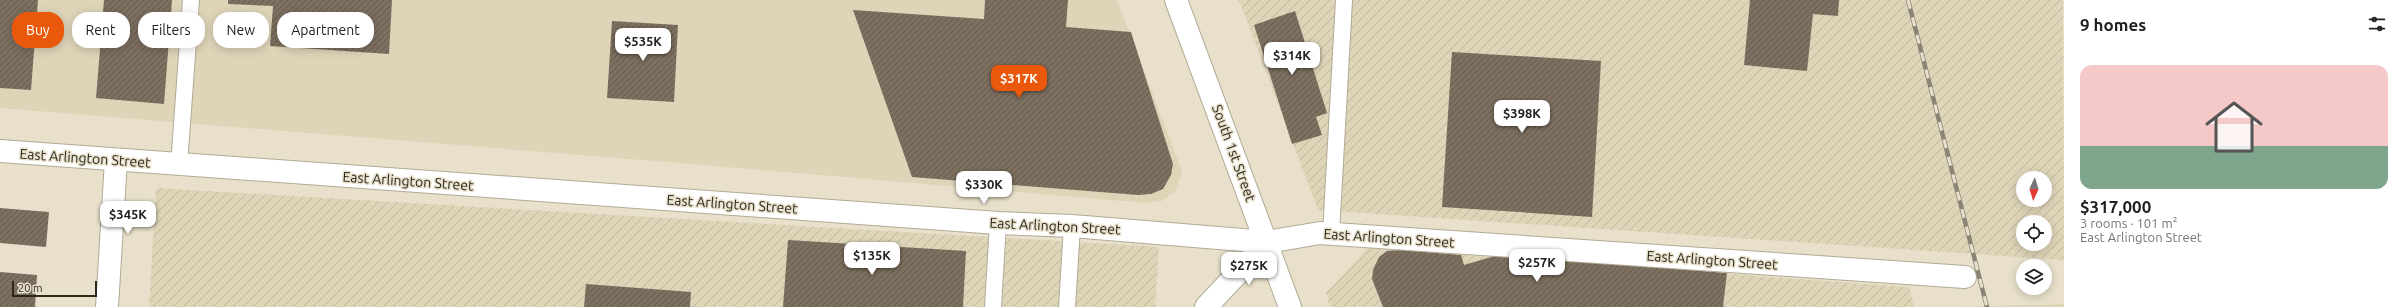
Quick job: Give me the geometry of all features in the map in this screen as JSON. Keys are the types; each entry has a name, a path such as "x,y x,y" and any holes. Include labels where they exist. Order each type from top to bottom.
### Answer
{"street":[{"name":"South 1st Street","path":"1176,0 1290,307"},
{"name":"East Arlington Street","path":"0,151 998,223 1072,226 1267,242 1320,233 1965,276"},
{"path":"107,307 116,160"},
{"path":"1206,307 1267,242"}],"lane":[{"path":"179,165 191,0"},
{"path":"1331,234 1344,0"},
{"path":"993,307 998,223"},
{"path":"1067,307 1072,226"}],"shaded area":[{"path":"0,0 1117,0 1182,171 1176,190 1162,201 1146,203 679,163 0,108"},
{"path":"1239,0 2063,0 2064,260 1318,210"},
{"path":"156,188 1159,247 1155,307 149,307"},
{"path":"1368,248 1909,287 1914,307 1330,307 1326,293"},
{"path":"2064,304 2064,307 1955,307"}],"building":[{"path":"0,0 38,0 37,12 12,12 12,48 34,48 31,90 0,88"},
{"path":"104,0 172,0 171,12 138,12 138,48 168,48 164,104 96,98 100,48 130,48 130,12 103,12"},
{"path":"228,0 392,0 389,54 300,48 374,48 374,12 277,12 277,46 270,46 273,6 228,4"},
{"path":"985,0 1068,0 1066,27 1131,32 1173,164 1171,175 1163,189 1151,194 1138,195 912,177 853,10 984,19"},
{"path":"1750,0 1839,0 1838,16 1813,14 1807,71 1744,65"},
{"path":"1295,11 1327,113 1316,117 1322,135 1292,144 1254,25"},
{"path":"612,21 678,25 674,102 607,98"},
{"path":"1452,52 1601,61 1592,217 1442,207"},
{"path":"0,208 49,212 46,247 0,243"},
{"path":"788,240 966,251 963,307 783,307"},
{"path":"1400,250 1461,255 1464,265 1498,255 1727,273 1723,307 1383,307 1372,279 1373,270 1379,257 1387,251"},
{"path":"0,272 37,275 35,307 0,307"},
{"path":"586,284 691,292 690,307 584,307"}],"railway":[{"path":"1908,0 1987,307"}]}
